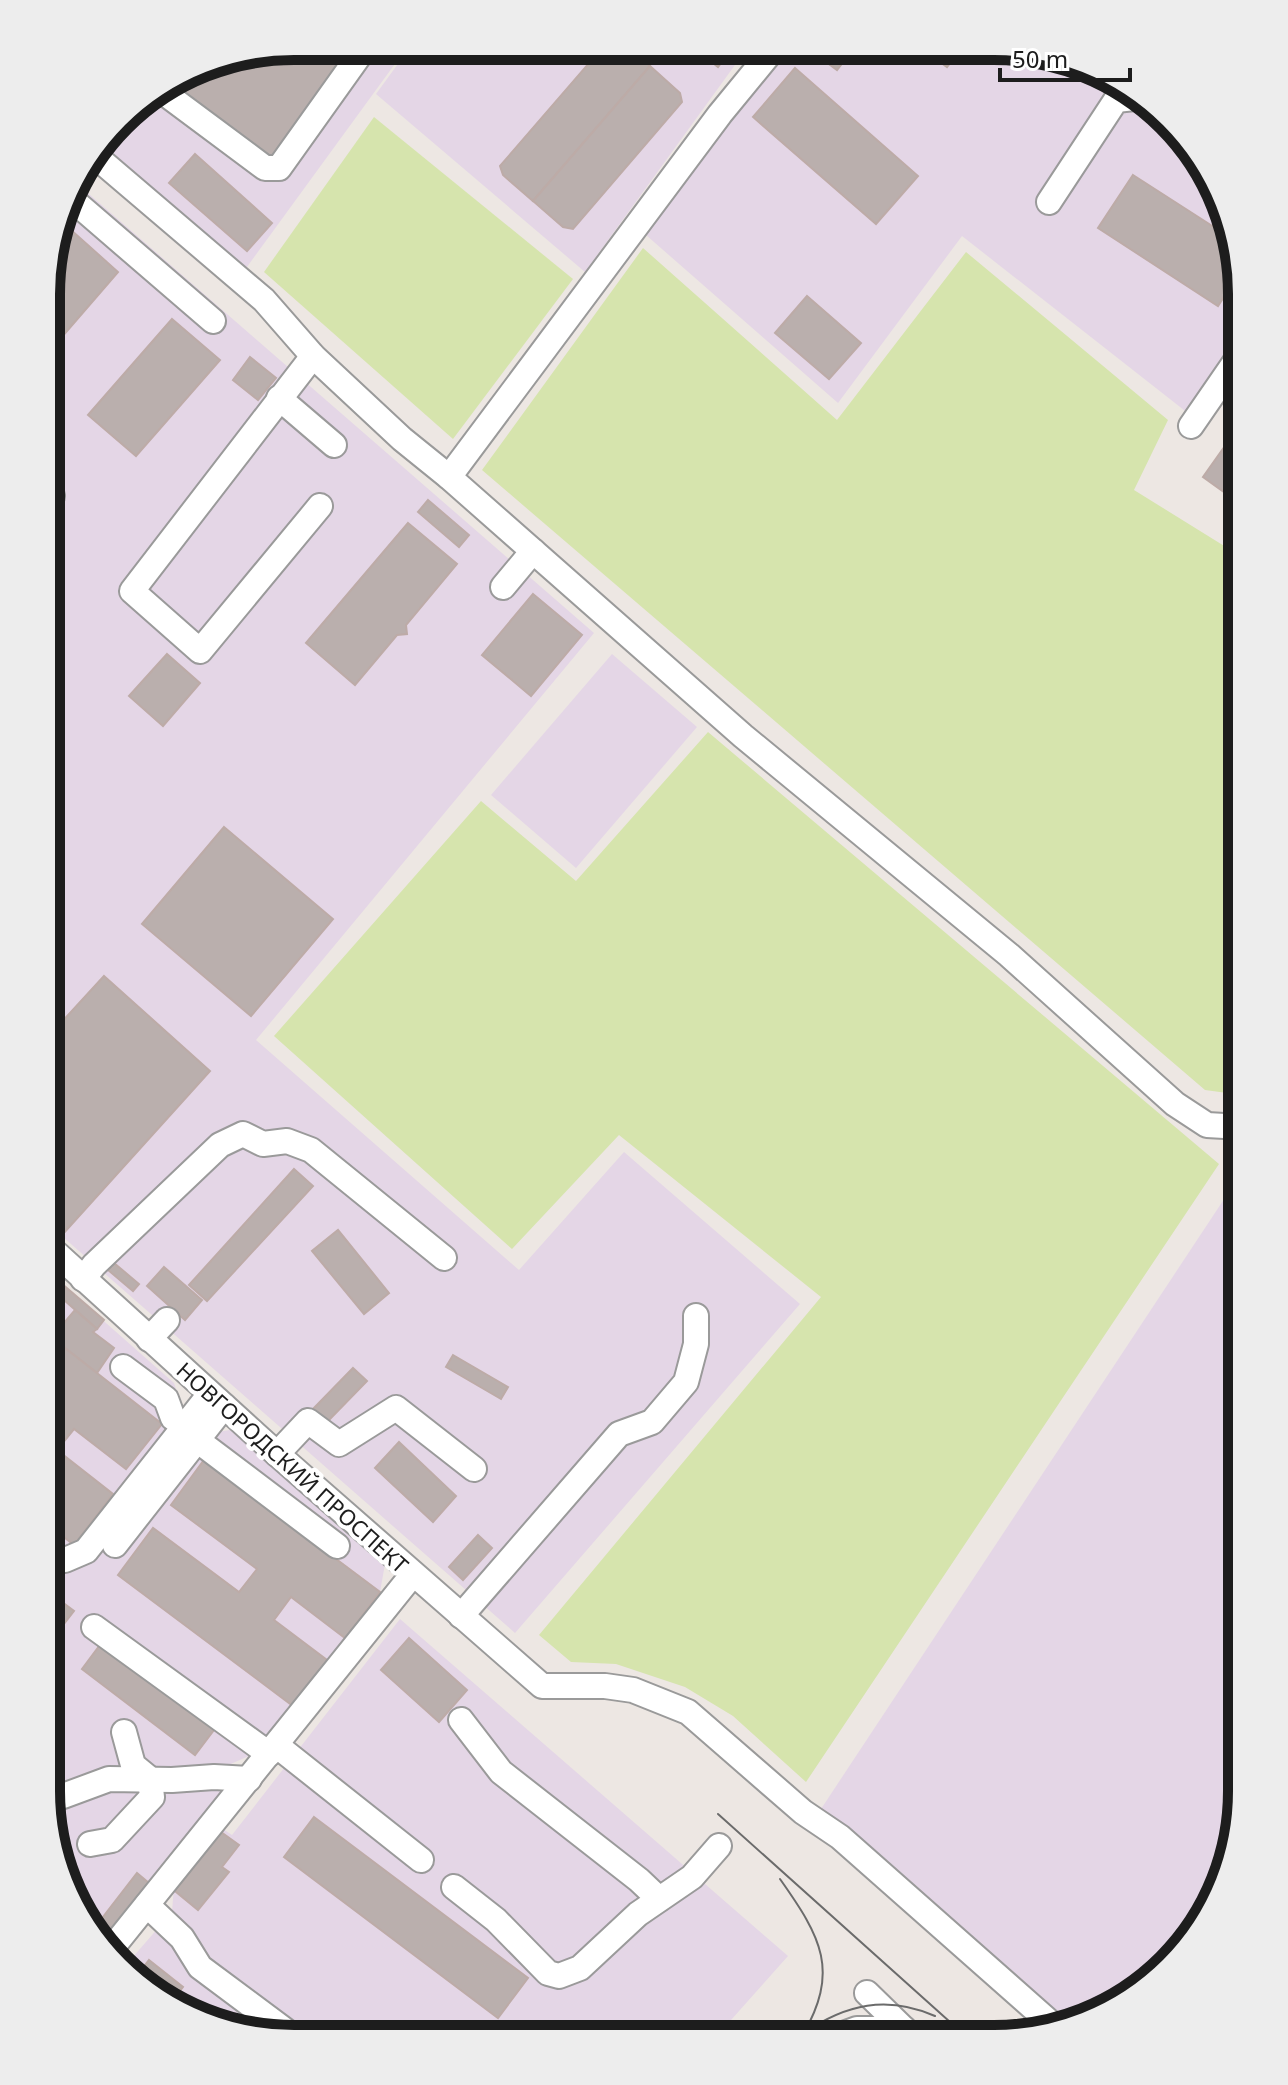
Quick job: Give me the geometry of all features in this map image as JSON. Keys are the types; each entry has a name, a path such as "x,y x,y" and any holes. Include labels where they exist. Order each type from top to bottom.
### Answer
{"street":[{"path":"169,96 265,168 279,168 356,60"},
{"path":"449,477 720,114 764,60"},
{"path":"1049,202 1116,100 1124,99"},
{"path":"101,161 264,300 313,356 402,439 743,736 1009,955 1175,1104 1207,1125 1227,1126"},
{"path":"78,204 213,321"},
{"path":"313,356 132,591 200,651 320,506"},
{"path":"1191,426 1228,372"},
{"path":"279,398 334,445"},
{"path":"503,587 533,551"},
{"path":"83,1279 220,1145 243,1134 263,1144 287,1141 311,1150 444,1258"},
{"name":"НОВГОРОДСКИЙ ПРОСПЕКТ","path":"60,1257 277,1454 542,1686 605,1686 633,1690 688,1712 803,1812 840,1837 1046,2019"},
{"path":"461,1616 619,1434 652,1422 686,1382 696,1344 696,1316"},
{"path":"149,1339 167,1320"},
{"path":"123,1367 166,1399 173,1418 337,1546"},
{"path":"60,1559 86,1551 217,1400"},
{"path":"277,1454 308,1421 339,1444 396,1408 474,1469"},
{"path":"115,1545 190,1432"},
{"path":"116,1943 413,1574"},
{"path":"94,1627 272,1749 421,1860"},
{"path":"461,1720 501,1772 659,1899"},
{"path":"90,1844 112,1840 152,1797 150,1779 133,1765 124,1732"},
{"path":"60,1796 109,1779 249,1779"},
{"path":"454,1887 496,1920 548,1973 559,1976 580,1968 638,1914 692,1877 719,1846"},
{"path":"147,1905 182,1938 200,1967 276,2024"},
{"path":"867,1993 900,2025"}],"shaded area":[{"path":"294,60 398,60 244,271 109,152 140,118 164,99 190,84 233,68"},
{"path":"401,60 739,60 585,272 376,94"},
{"path":"755,60 994,60 1055,68 1084,78 1137,108 1160,128 1197,177 1216,219 1224,248 1228,353 1189,414 962,236 838,403 646,235 725,127"},
{"path":"85,190 594,633 256,1040 519,1270 624,1152 800,1304 515,1633 60,1234 60,294 68,233"},
{"path":"612,654 697,727 576,868 491,795"},
{"path":"1227,1194 1227,1807 1224,1837 1216,1866 1189,1921 1170,1945 1137,1977 1111,1994 1056,2016 821,1809"},
{"path":"60,1282 174,1383 182,1407 211,1433 230,1430 385,1564 380,1592 266,1740 251,1755 224,1767 225,1789 109,1936 78,1881 62,1822"},
{"path":"400,1619 788,1956 727,2025 294,2025 233,2017 177,1994 131,1959 172,1912 174,1886 220,1827 232,1835"}],"green space":[{"path":"374,117 573,279 453,439 264,272"},
{"path":"643,248 837,420 966,252 1168,420 1134,490 1228,548 1227,1093 1205,1090 482,470"},
{"path":"708,732 1219,1164 806,1782 733,1716 685,1687 616,1664 571,1662 539,1635 821,1297 619,1135 512,1249 274,1036 481,801 576,881"}],"building":[{"path":"347,60 274,160 183,93 190,84 248,64"},
{"path":"592,60 643,60 650,66 533,201 503,175 500,166"},
{"path":"709,60 723,60 718,67"},
{"path":"824,60 845,60 837,70"},
{"path":"937,60 953,60 947,67"},
{"path":"650,66 680,93 682,102 573,229 563,227 533,201"},
{"path":"795,68 918,176 876,224 753,117"},
{"path":"195,154 272,223 247,251 169,183"},
{"path":"1133,175 1219,230 1228,291 1218,306 1098,228"},
{"path":"71,230 118,272 60,339 62,263"},
{"path":"807,296 861,343 829,379 775,333"},
{"path":"172,319 220,360 136,456 88,415"},
{"path":"250,357 276,378 258,400 233,380"},
{"path":"1228,442 1228,495 1203,477"},
{"path":"428,500 469,535 459,547 418,512"},
{"path":"408,523 457,564 406,625 407,634 397,635 355,685 306,643"},
{"path":"533,594 582,635 531,696 482,655"},
{"path":"167,654 200,683 163,726 129,696"},
{"path":"224,827 333,919 251,1016 142,924"},
{"path":"104,976 210,1071 62,1235 60,1233 60,1024"},
{"path":"294,1169 313,1186 207,1301 189,1285"},
{"path":"338,1230 389,1293 364,1314 312,1251"},
{"path":"114,1263 139,1284 133,1291 108,1270"},
{"path":"164,1267 202,1300 185,1320 147,1286"},
{"path":"60,1282 104,1320 97,1329 60,1296"},
{"path":"75,1310 97,1329 93,1332 114,1348 97,1373 60,1344 60,1328"},
{"path":"60,1344 162,1424 126,1469 74,1429 60,1446"},
{"path":"453,1355 508,1387 501,1399 446,1367"},
{"path":"353,1368 367,1381 326,1423 312,1410"},
{"path":"399,1442 456,1496 433,1522 375,1468"},
{"path":"60,1452 113,1494 74,1545 60,1534"},
{"path":"204,1460 380,1592 345,1638 291,1597 274,1620 327,1660 293,1706 118,1575 153,1528 239,1592 257,1569 171,1505"},
{"path":"478,1535 492,1548 463,1580 449,1567"},
{"path":"60,1600 74,1611 60,1629"},
{"path":"409,1638 467,1690 439,1722 381,1670"},
{"path":"100,1645 214,1730 195,1755 82,1669"},
{"path":"314,1817 528,1978 498,2018 284,1857"},
{"path":"221,1832 239,1845 222,1867 229,1872 198,1910 175,1891"},
{"path":"137,1873 150,1884 109,1936 100,1921"},
{"path":"149,1960 183,1987 177,1994 142,1969"}],"tram line":[{"path":"718,1814 953,2025"},
{"path":"780,1879 806,1919 821,1955 823,1974 820,1993 808,2025"},
{"path":"817,2025 835,2015 867,2006 900,2006 935,2016"}]}
